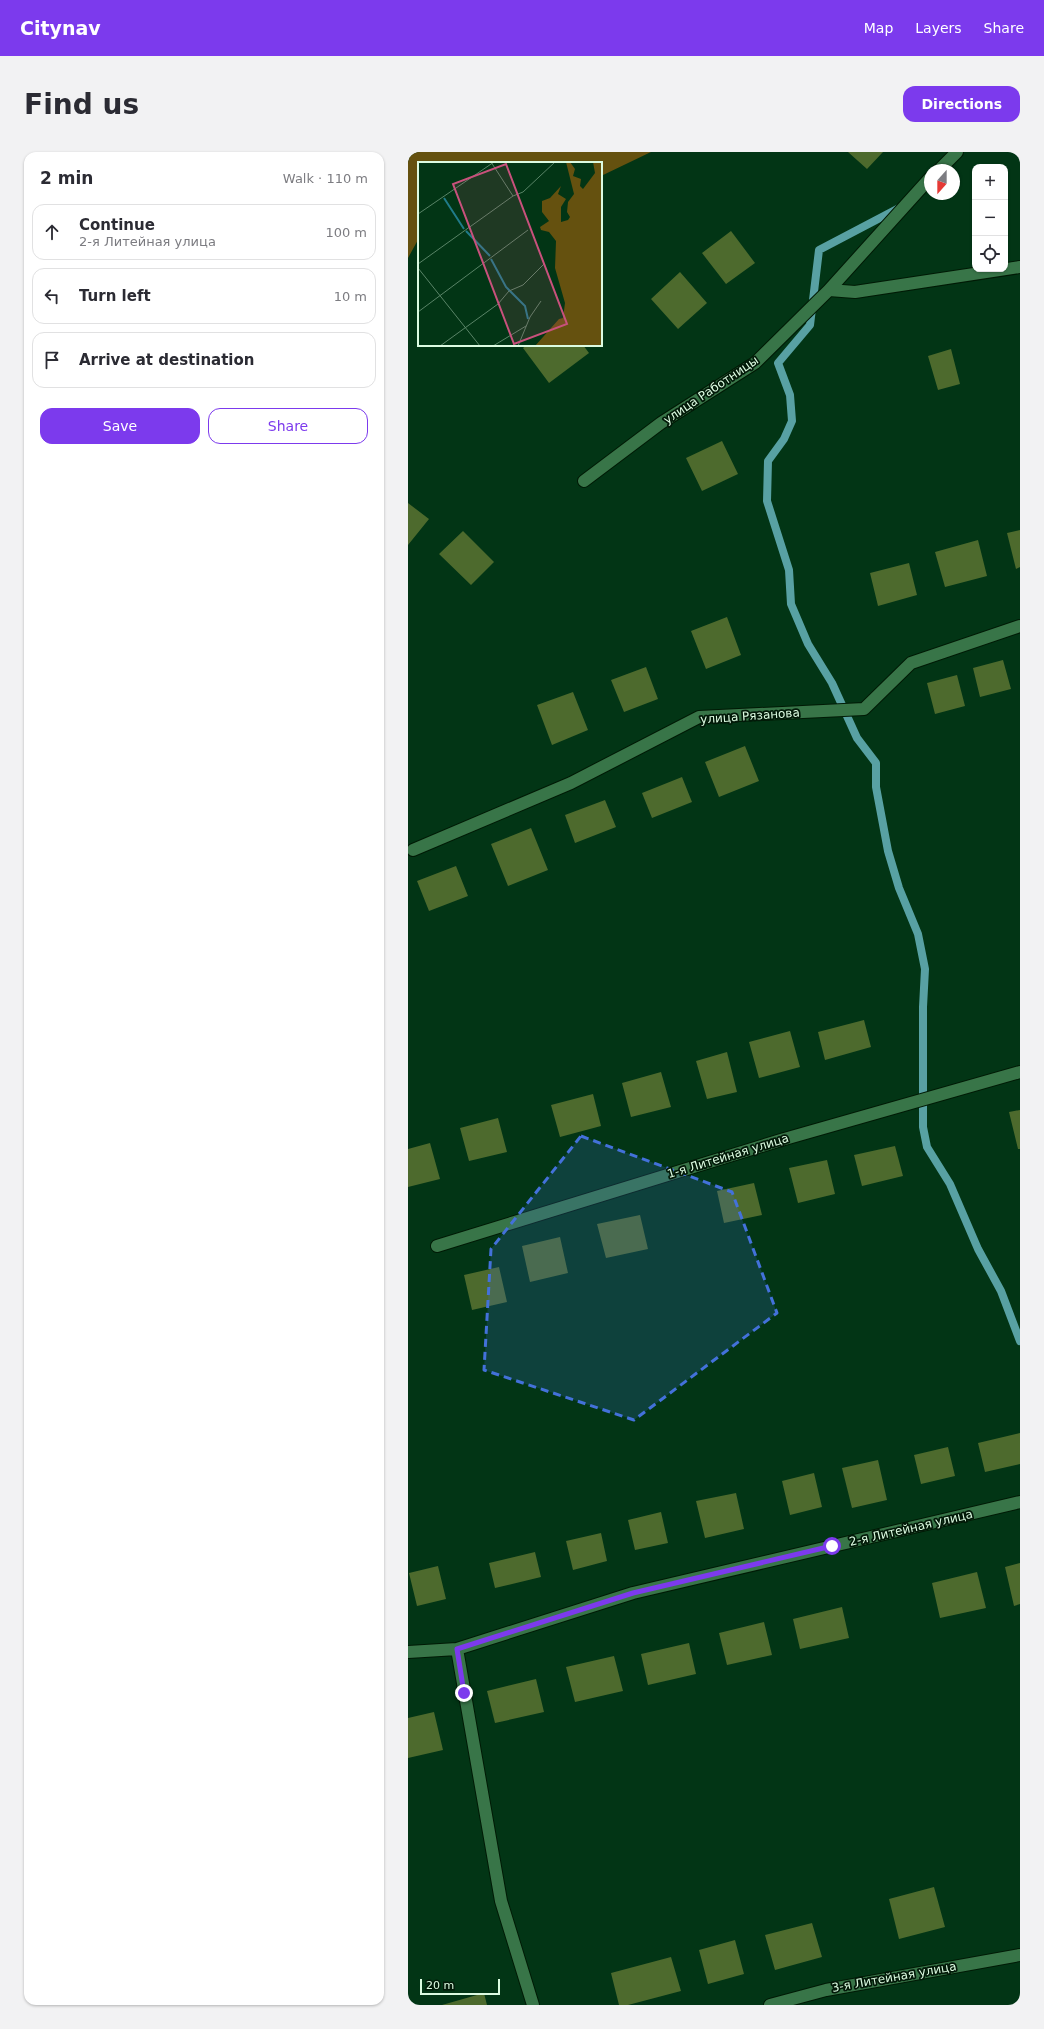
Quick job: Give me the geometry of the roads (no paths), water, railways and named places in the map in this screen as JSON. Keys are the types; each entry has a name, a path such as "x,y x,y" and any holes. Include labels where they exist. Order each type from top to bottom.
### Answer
{"street":[{"path":"945,164 957,152"},
{"name":"улица Работницы","path":"584,481 661,423 755,363 829,290 924,185"},
{"path":"829,290 855,292 1020,267"},
{"name":"улица Рязанова","path":"413,850 571,783 699,717 864,708 911,663 1020,626"},
{"name":"1-я Литейная улица","path":"437,1246 781,1140 1020,1072"},
{"name":"2-я Литейная улица","path":"408,1652 457,1649 633,1593 1020,1502"},
{"path":"457,1649 501,1901 533,2005"},
{"name":"3-я Литейная улица","path":"770,2005 826,1990 1020,1954"}],"waterway":[{"path":"899,208 819,250 810,325 778,363 790,395 792,421 784,439 768,461 767,501 789,570 791,604 808,644 832,683 857,738 876,763 876,787 888,851 899,888 918,934 925,969 923,1007 923,1127 927,1147 950,1184 978,1249 1001,1291 1020,1341"}]}
